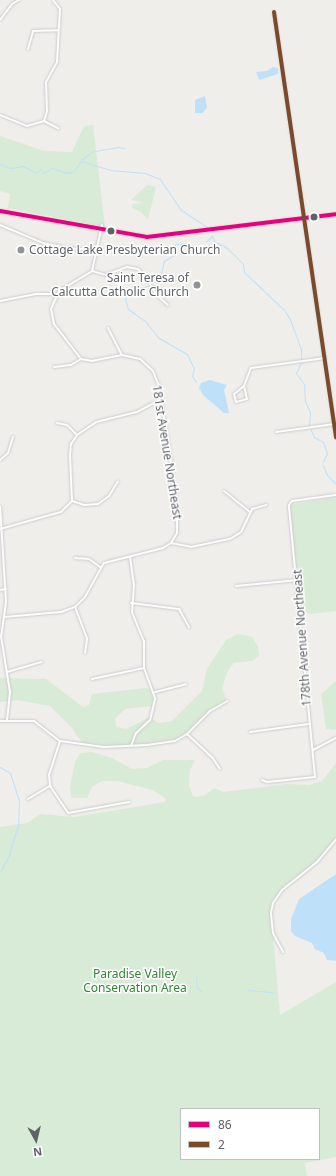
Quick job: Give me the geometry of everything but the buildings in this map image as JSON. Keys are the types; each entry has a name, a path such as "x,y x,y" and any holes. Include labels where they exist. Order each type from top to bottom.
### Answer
{"main road":[{"path":"0,211 100,231 156,238 336,214"}],"street":[{"path":"0,20 12,4 19,0"},
{"path":"44,121 47,111 46,82 57,62 60,9 53,0"},
{"path":"274,12 336,438"},
{"path":"28,49 33,31 58,30"},
{"path":"0,115 27,126 44,121 58,128"},
{"path":"0,224 50,245 98,250"},
{"path":"0,301 37,294 57,294 92,271 98,250 102,225"},
{"path":"92,271 106,275 127,267 138,269 146,276 156,294 168,305"},
{"path":"57,294 51,309 54,324 81,359"},
{"path":"54,367 71,365 81,359 92,361 122,355 108,328"},
{"name":"181st Avenue Northeast","path":"122,355 140,359 153,371 160,400 178,512 177,533 171,543"},
{"path":"244,386 234,394 234,401 246,399 244,386 249,371 256,366 325,358"},
{"path":"1,529 61,512 72,501 70,455 71,444 77,435 96,422 137,412 160,400"},
{"path":"58,423 67,425 77,435"},
{"path":"276,432 334,424"},
{"path":"0,460 8,453 13,438"},
{"path":"72,501 84,505 98,504 109,496 118,481"},
{"path":"224,491 250,512"},
{"name":"178th Avenue Northeast","path":"262,780 267,782 315,777 313,750 308,724 298,580 289,505 292,501 336,495"},
{"path":"4,617 61,612 75,607 84,597 100,567 111,560 156,551 171,543 191,547 230,539 241,532 250,512 256,507 266,505"},
{"path":"0,506 6,589 1,650 7,672 10,692 6,708 7,720"},
{"path":"130,557 134,584 131,603 134,620 144,641 144,668 155,692 150,720 136,733 131,746"},
{"path":"75,558 89,560 100,567"},
{"path":"236,586 298,580"},
{"path":"0,590 6,589"},
{"path":"131,603 179,609 190,627"},
{"path":"75,607 87,639 84,653"},
{"path":"7,672 42,662"},
{"path":"92,679 144,668"},
{"path":"155,692 186,684"},
{"path":"0,722 7,720 34,722 60,741 104,748 165,744 187,734 210,711 227,701"},
{"path":"250,732 308,724"},
{"path":"187,734 212,757 220,769"},
{"path":"313,750 336,738"},
{"path":"60,741 50,767 50,786 68,813 129,802"},
{"path":"28,799 50,786"},
{"path":"283,952 272,929 273,903 282,890 317,862 336,839"}],"green space":[{"path":"93,125 105,227 8,208 10,194 0,191 0,136 44,151 72,152 84,126"},
{"path":"147,185 156,187 148,220 141,212 132,208 133,204 145,203 131,200"},
{"path":"336,497 336,611 311,614 300,610 289,505"},
{"path":"238,634 252,637 258,647 259,656 252,661 234,663 227,672 222,688 227,701 210,711 187,734 175,741 104,747 83,744 71,727 50,706 17,700 0,702 0,678 46,679 83,707 89,705 92,694 145,688 155,692 152,706 125,709 115,719 116,727 126,729 150,717 158,723 172,721 202,691 207,669 226,640"},
{"path":"336,681 336,729 326,729 321,694"},
{"name":"Paradise Valley Conservation Area","path":"92,752 112,758 132,769 147,768 163,760 195,760 190,770 189,785 193,796 196,797 205,795 214,788 223,792 287,784 309,785 322,781 336,763 336,839 317,862 282,890 273,903 271,913 280,1015 336,982 336,1157 305,1163 307,1176 0,1176 0,827 27,823 40,814 74,817 165,802 166,799 153,790 117,781 102,781 92,787 87,798 72,798 70,788 75,762 80,753"}],"water":[{"path":"273,67 278,68 278,74 259,80 256,72 267,71"},
{"path":"205,96 207,108 202,113 195,113 195,100"},
{"path":"210,380 227,385 224,390 229,413 224,413 203,395 199,388 201,383"},
{"path":"336,874 336,961 327,960 324,953 315,949 312,943 295,936 291,931 291,919 299,899"}],"waterway":[{"path":"95,151 117,147 124,148"},
{"path":"81,160 93,151"},
{"path":"0,164 10,168 23,166 36,173 40,169 43,173 52,168 67,173 74,171 81,161 110,170 145,173 160,179 181,210 207,227"},
{"path":"212,235 214,241 227,248 243,264 244,272 284,310 290,319 301,349 301,362 296,373 304,384 305,401 310,412 309,425"},
{"path":"206,242 212,236"},
{"path":"158,285 164,261 174,255 175,244 189,243"},
{"path":"147,286 127,293 125,299 128,309 145,321 159,338 187,354 194,369 192,376 196,382"},
{"path":"311,430 314,437 323,442 327,453 323,462"},
{"path":"323,465 327,475 336,484"},
{"path":"0,767 10,773 19,801 18,825 8,857 0,872"},
{"path":"196,977 197,987 201,992"},
{"path":"248,990 273,992"}],"transit line":[{"name":"2","path":"274,12 336,438"},
{"name":"86","path":"0,211 147,237 336,214"}],"place":[{"name":"Cottage Lake Presbyterian Church","path":"21,250"},
{"name":"Saint Teresa of Calcutta Catholic Church","path":"197,285"}]}
